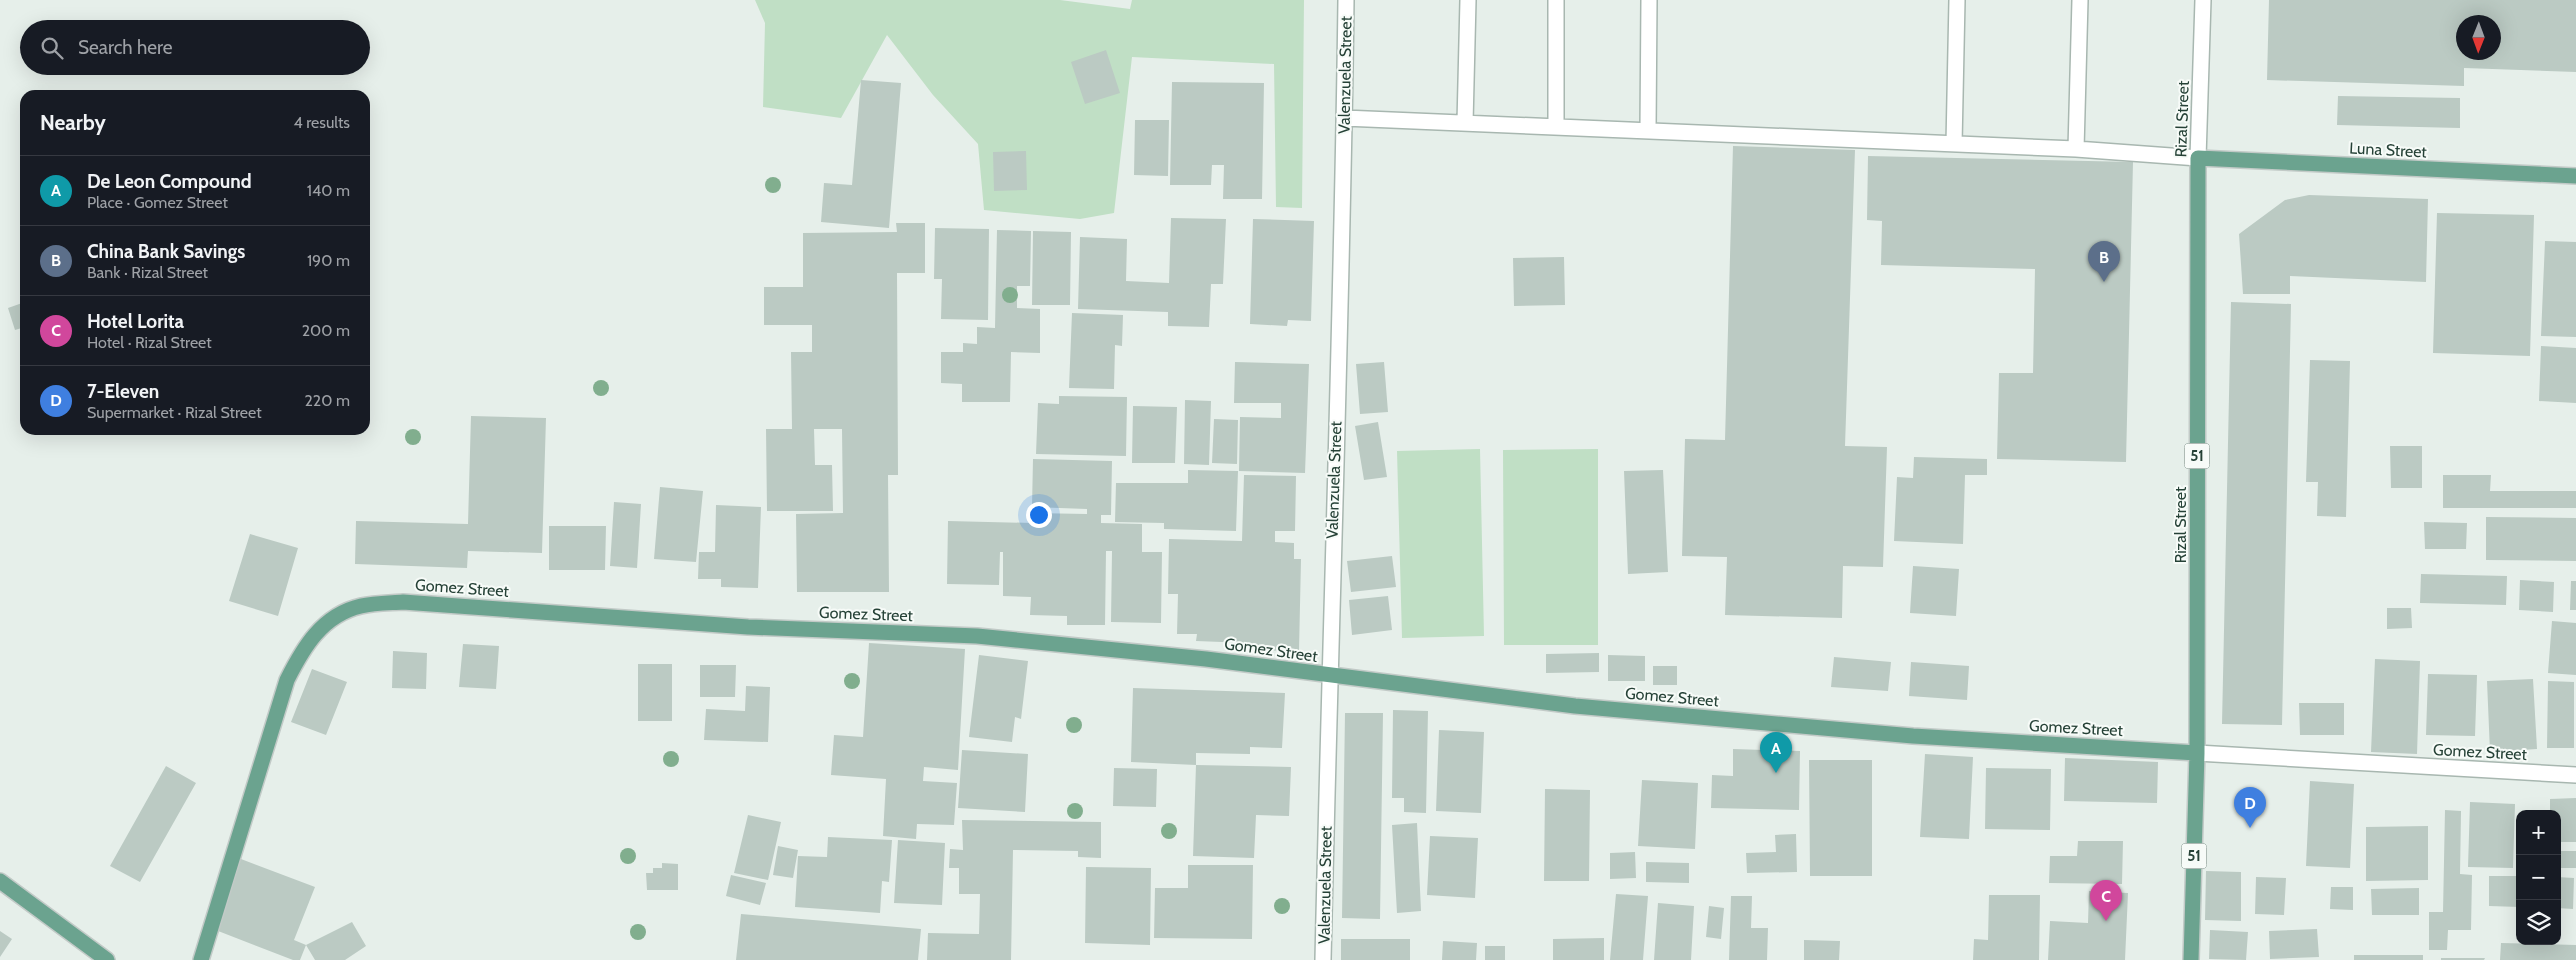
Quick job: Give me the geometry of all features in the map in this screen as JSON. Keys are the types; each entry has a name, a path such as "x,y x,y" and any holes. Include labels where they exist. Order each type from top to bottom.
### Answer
{"main road":[{"name":"Luna Street","path":"2198,158 2576,176"},
{"name":"Rizal Street","path":"2191,960 2197,753 2198,158"},
{"name":"Gomez Street","path":"201,960 287,680 306,644 330,620 360,606 403,602 748,627 977,636 1206,659 1584,707 1914,736 2197,753"},
{"path":"0,881 107,960"}],"street":[{"name":"Valenzuela Street","path":"1324,960 1329,676 1346,0"},
{"path":"1466,123 1468,0"},
{"path":"1556,0 1556,126"},
{"path":"1648,130 1649,0"},
{"path":"1954,144 1957,0"},
{"path":"2076,149 2080,0"},
{"name":"Rizal Street","path":"2198,158 2203,0"},
{"path":"1344,118 2076,149 2198,158"},
{"name":"Gomez Street","path":"2197,753 2576,775"}],"green space":[{"path":"755,0 1060,0 1130,9 1132,0 1304,0 1302,208 1276,207 1274,64 1132,57 1114,213 1080,219 984,210 978,144 933,95 887,35 841,118 763,107 765,23"},
{"path":"1480,449 1484,636 1402,638 1397,451"},
{"path":"1598,449 1598,645 1504,645 1503,450"}],"building":[{"path":"2269,0 2576,0 2576,72 2464,68 2464,86 2267,80"},
{"path":"1106,50 1120,93 1085,104 1071,62"},
{"path":"861,80 901,83 889,228 821,222 824,183 852,185"},
{"path":"1172,82 1264,83 1262,199 1223,199 1224,165 1212,165 1211,185 1170,185"},
{"path":"2338,96 2460,98 2460,128 2337,125"},
{"path":"1135,120 1169,120 1168,176 1134,175"},
{"path":"1733,146 1855,150 1845,446 1887,447 1883,567 1843,566 1842,618 1725,615 1727,557 1682,556 1685,439 1725,440"},
{"path":"1026,151 1027,190 994,191 993,152"},
{"path":"1868,156 2133,162 2126,462 1997,459 1999,373 2033,373 2035,269 1881,265 1882,221 1867,220"},
{"path":"2309,195 2428,199 2426,282 2290,276 2290,294 2243,294 2239,234 2285,200"},
{"path":"2437,213 2534,215 2530,356 2433,353"},
{"path":"1171,218 1226,219 1223,284 1211,284 1209,327 1168,326 1168,312 1078,309 1080,237 1127,239 1126,281 1169,283"},
{"path":"1253,219 1314,221 1311,321 1288,320 1287,326 1250,324"},
{"path":"896,223 925,223 925,273 897,273 898,475 888,475 889,592 797,592 796,514 843,513 842,429 814,429 815,465 832,465 833,511 767,511 766,429 792,429 791,352 812,352 812,325 764,325 764,287 803,287 803,233 897,232"},
{"path":"935,228 989,229 988,320 941,319 942,279 934,279"},
{"path":"997,230 1031,231 1030,286 1017,286 1017,308 1040,309 1040,353 1011,352 1010,402 962,402 962,384 941,383 941,352 963,352 963,343 977,344 977,327 995,328"},
{"path":"1033,231 1071,232 1070,305 1032,305"},
{"path":"2545,241 2576,242 2576,337 2541,336"},
{"path":"1564,257 1565,305 1514,306 1513,258"},
{"path":"2231,302 2291,304 2282,725 2222,724"},
{"path":"20,304 20,328 15,330 8,308"},
{"path":"1072,313 1123,315 1122,346 1115,345 1114,389 1069,388"},
{"path":"2541,346 2576,348 2576,403 2539,401"},
{"path":"2310,360 2350,361 2346,517 2317,516 2318,482 2306,482"},
{"path":"1235,362 1309,364 1305,473 1239,471 1240,417 1281,418 1281,403 1234,403"},
{"path":"1384,362 1388,412 1360,414 1356,364"},
{"path":"1059,396 1127,397 1126,456 1036,454 1038,403 1059,404"},
{"path":"1185,400 1211,401 1209,465 1184,464"},
{"path":"1133,406 1177,407 1175,463 1132,463"},
{"path":"471,416 546,418 542,553 468,551 467,568 355,564 356,521 468,524"},
{"path":"1214,419 1238,420 1237,464 1212,463"},
{"path":"1378,422 1387,477 1364,480 1355,426"},
{"path":"2390,446 2422,446 2422,488 2391,488"},
{"path":"1914,457 1987,459 1987,475 1965,475 1963,544 1894,541 1897,477 1913,478"},
{"path":"1033,459 1112,461 1111,515 1101,515 1101,523 1142,524 1142,552 1162,552 1161,623 1111,622 1112,551 1106,551 1105,625 1067,625 1067,616 1030,615 1031,597 1003,596 1003,552 1000,552 999,585 947,584 948,521 1032,523 1033,513 1087,514 1087,509 1032,507"},
{"path":"1188,470 1238,471 1236,531 1164,529 1164,523 1115,522 1116,483 1188,483"},
{"path":"1663,470 1668,572 1628,574 1624,471"},
{"path":"1244,475 1296,476 1295,531 1275,531 1275,542 1294,543 1294,559 1301,559 1299,651 1248,650 1248,643 1196,641 1197,634 1177,634 1178,594 1168,594 1169,539 1242,541"},
{"path":"2443,475 2491,475 2490,491 2576,491 2576,508 2443,508"},
{"path":"660,487 703,491 696,562 654,559"},
{"path":"614,502 641,504 637,568 610,566"},
{"path":"716,505 761,507 758,588 721,587 721,579 698,579 699,552 715,552"},
{"path":"2486,517 2576,518 2576,561 2486,560"},
{"path":"2424,522 2467,523 2466,549 2425,549"},
{"path":"549,526 606,526 605,570 549,570"},
{"path":"250,534 298,548 278,616 229,601"},
{"path":"1392,556 1396,587 1351,592 1347,561"},
{"path":"1913,566 1959,569 1956,616 1910,613"},
{"path":"2421,574 2507,576 2506,605 2420,603"},
{"path":"2520,580 2554,582 2553,612 2519,610"},
{"path":"2571,581 2576,581 2576,610 2570,610"},
{"path":"1388,596 1392,630 1352,635 1349,600"},
{"path":"2387,608 2411,608 2412,628 2387,629"},
{"path":"2552,621 2576,623 2576,675 2548,673"},
{"path":"869,643 965,649 958,770 924,767 923,781 957,783 954,825 917,824 916,839 883,836 886,779 831,775 834,735 863,737"},
{"path":"463,644 499,646 496,689 459,687"},
{"path":"393,651 427,653 426,689 392,688"},
{"path":"1599,653 1599,672 1546,673 1546,654"},
{"path":"979,655 1028,661 1021,719 1015,717 1012,742 969,737"},
{"path":"1608,655 1645,656 1645,681 1608,681"},
{"path":"1834,657 1891,662 1888,691 1831,687"},
{"path":"2375,659 2420,661 2417,754 2371,752"},
{"path":"1911,662 1969,666 1967,700 1909,696"},
{"path":"638,664 672,664 672,721 638,721"},
{"path":"700,665 736,665 735,697 700,697"},
{"path":"1653,666 1677,666 1677,685 1653,685"},
{"path":"312,669 347,682 326,735 291,722"},
{"path":"2428,674 2477,675 2475,736 2426,735"},
{"path":"2533,679 2537,749 2490,752 2487,681"},
{"path":"2548,681 2574,682 2574,748 2547,748"},
{"path":"746,686 770,687 768,742 704,740 706,709 745,711"},
{"path":"1133,688 1285,693 1282,748 1250,747 1250,754 1196,753 1196,765 1131,762"},
{"path":"2299,703 2344,703 2344,735 2300,735"},
{"path":"1393,710 1428,711 1426,813 1404,812 1404,798 1392,798"},
{"path":"1345,713 1383,713 1380,919 1342,918"},
{"path":"1439,730 1484,732 1481,813 1436,811"},
{"path":"1733,749 1800,751 1799,810 1711,808 1712,775 1733,776"},
{"path":"962,750 1028,754 1025,812 958,808"},
{"path":"1925,754 1973,757 1969,839 1920,837"},
{"path":"2065,758 2158,762 2157,803 2064,801"},
{"path":"1809,760 1872,760 1872,876 1810,876"},
{"path":"1196,765 1291,767 1289,816 1256,815 1254,858 1193,856"},
{"path":"166,766 196,783 140,882 110,866"},
{"path":"1114,768 1157,769 1156,807 1113,806"},
{"path":"1986,768 2051,769 2050,830 1985,829"},
{"path":"1642,780 1698,783 1695,849 1638,846"},
{"path":"2310,781 2354,784 2350,868 2306,866"},
{"path":"1545,789 1590,790 1589,881 1544,881"},
{"path":"2576,798 2576,842 2561,842 2561,810 2550,810 2550,799"},
{"path":"2470,802 2515,804 2513,868 2468,867"},
{"path":"2445,810 2461,811 2460,874 2472,875 2471,930 2448,930 2447,950 2429,950 2429,912 2443,912"},
{"path":"748,815 781,822 768,880 734,873"},
{"path":"962,820 1101,822 1101,858 1078,857 1078,851 1013,850 1011,960 927,960 928,933 979,934 980,894 959,894 959,868 949,868 950,849 963,850"},
{"path":"1417,823 1421,911 1397,913 1392,825"},
{"path":"2428,826 2428,880 2366,881 2366,827"},
{"path":"1796,834 1797,872 1747,873 1746,853 1776,852 1775,835"},
{"path":"1430,836 1478,838 1475,898 1427,895"},
{"path":"828,837 892,840 889,882 882,881 880,913 795,907 798,856 827,857"},
{"path":"898,840 945,843 942,905 894,903"},
{"path":"2078,841 2123,841 2122,884 2049,883 2050,856 2077,856"},
{"path":"778,846 798,850 793,878 773,875"},
{"path":"2561,851 2576,851 2576,868 2561,868"},
{"path":"1635,852 1636,878 1610,879 1610,853"},
{"path":"241,859 315,887 294,940 306,945 300,960 293,960 213,929"},
{"path":"1646,862 1689,863 1689,883 1646,882"},
{"path":"662,863 678,864 678,890 647,890 646,873 653,873 653,868 662,868"},
{"path":"1188,865 1253,865 1252,939 1154,938 1155,888 1188,888"},
{"path":"1086,867 1151,868 1150,945 1085,943"},
{"path":"2206,871 2241,872 2241,921 2205,920"},
{"path":"731,875 766,883 760,905 726,896"},
{"path":"2489,876 2516,876 2516,907 2489,906"},
{"path":"2256,877 2286,878 2284,915 2255,914"},
{"path":"2561,877 2574,878 2573,909 2561,908"},
{"path":"2331,887 2353,887 2353,910 2330,909"},
{"path":"2419,888 2419,915 2372,915 2371,889"},
{"path":"2089,891 2128,893 2125,960 2048,960 2050,921 2088,923"},
{"path":"1616,894 1648,896 1643,960 1610,960"},
{"path":"1989,895 2040,895 2039,960 1973,960 1974,939 1988,940"},
{"path":"1731,896 1752,896 1751,928 1768,928 1767,960 1729,960"},
{"path":"1658,903 1694,906 1691,960 1654,960"},
{"path":"1709,906 1724,908 1721,939 1706,937"},
{"path":"741,914 921,929 918,960 736,960"},
{"path":"352,922 366,946 345,960 315,960 306,945"},
{"path":"2317,929 2319,957 2270,959 2269,931"},
{"path":"2210,930 2248,932 2246,960 2209,959"},
{"path":"0,931 12,939 0,957"},
{"path":"1604,938 1604,960 1553,960 1553,939"},
{"path":"1341,939 1410,939 1410,960 1341,960"},
{"path":"1804,940 1840,941 1839,960 1804,960"},
{"path":"1443,941 1477,943 1476,960 1442,960"},
{"path":"2501,943 2516,943 2516,945 2576,945 2576,960 2500,960"},
{"path":"1485,946 1505,946 1505,960 1485,960"},
{"path":"2354,955 2423,955 2423,960 2354,960"},
{"path":"2441,958 2485,958 2484,960 2441,960"}],"place":[{"name":"China Bank Savings","path":"2104,282"},
{"name":"De Leon Compound","path":"1776,773"},
{"name":"7-Eleven","path":"2250,828"},
{"name":"Hotel Lorita","path":"2106,921"}]}
